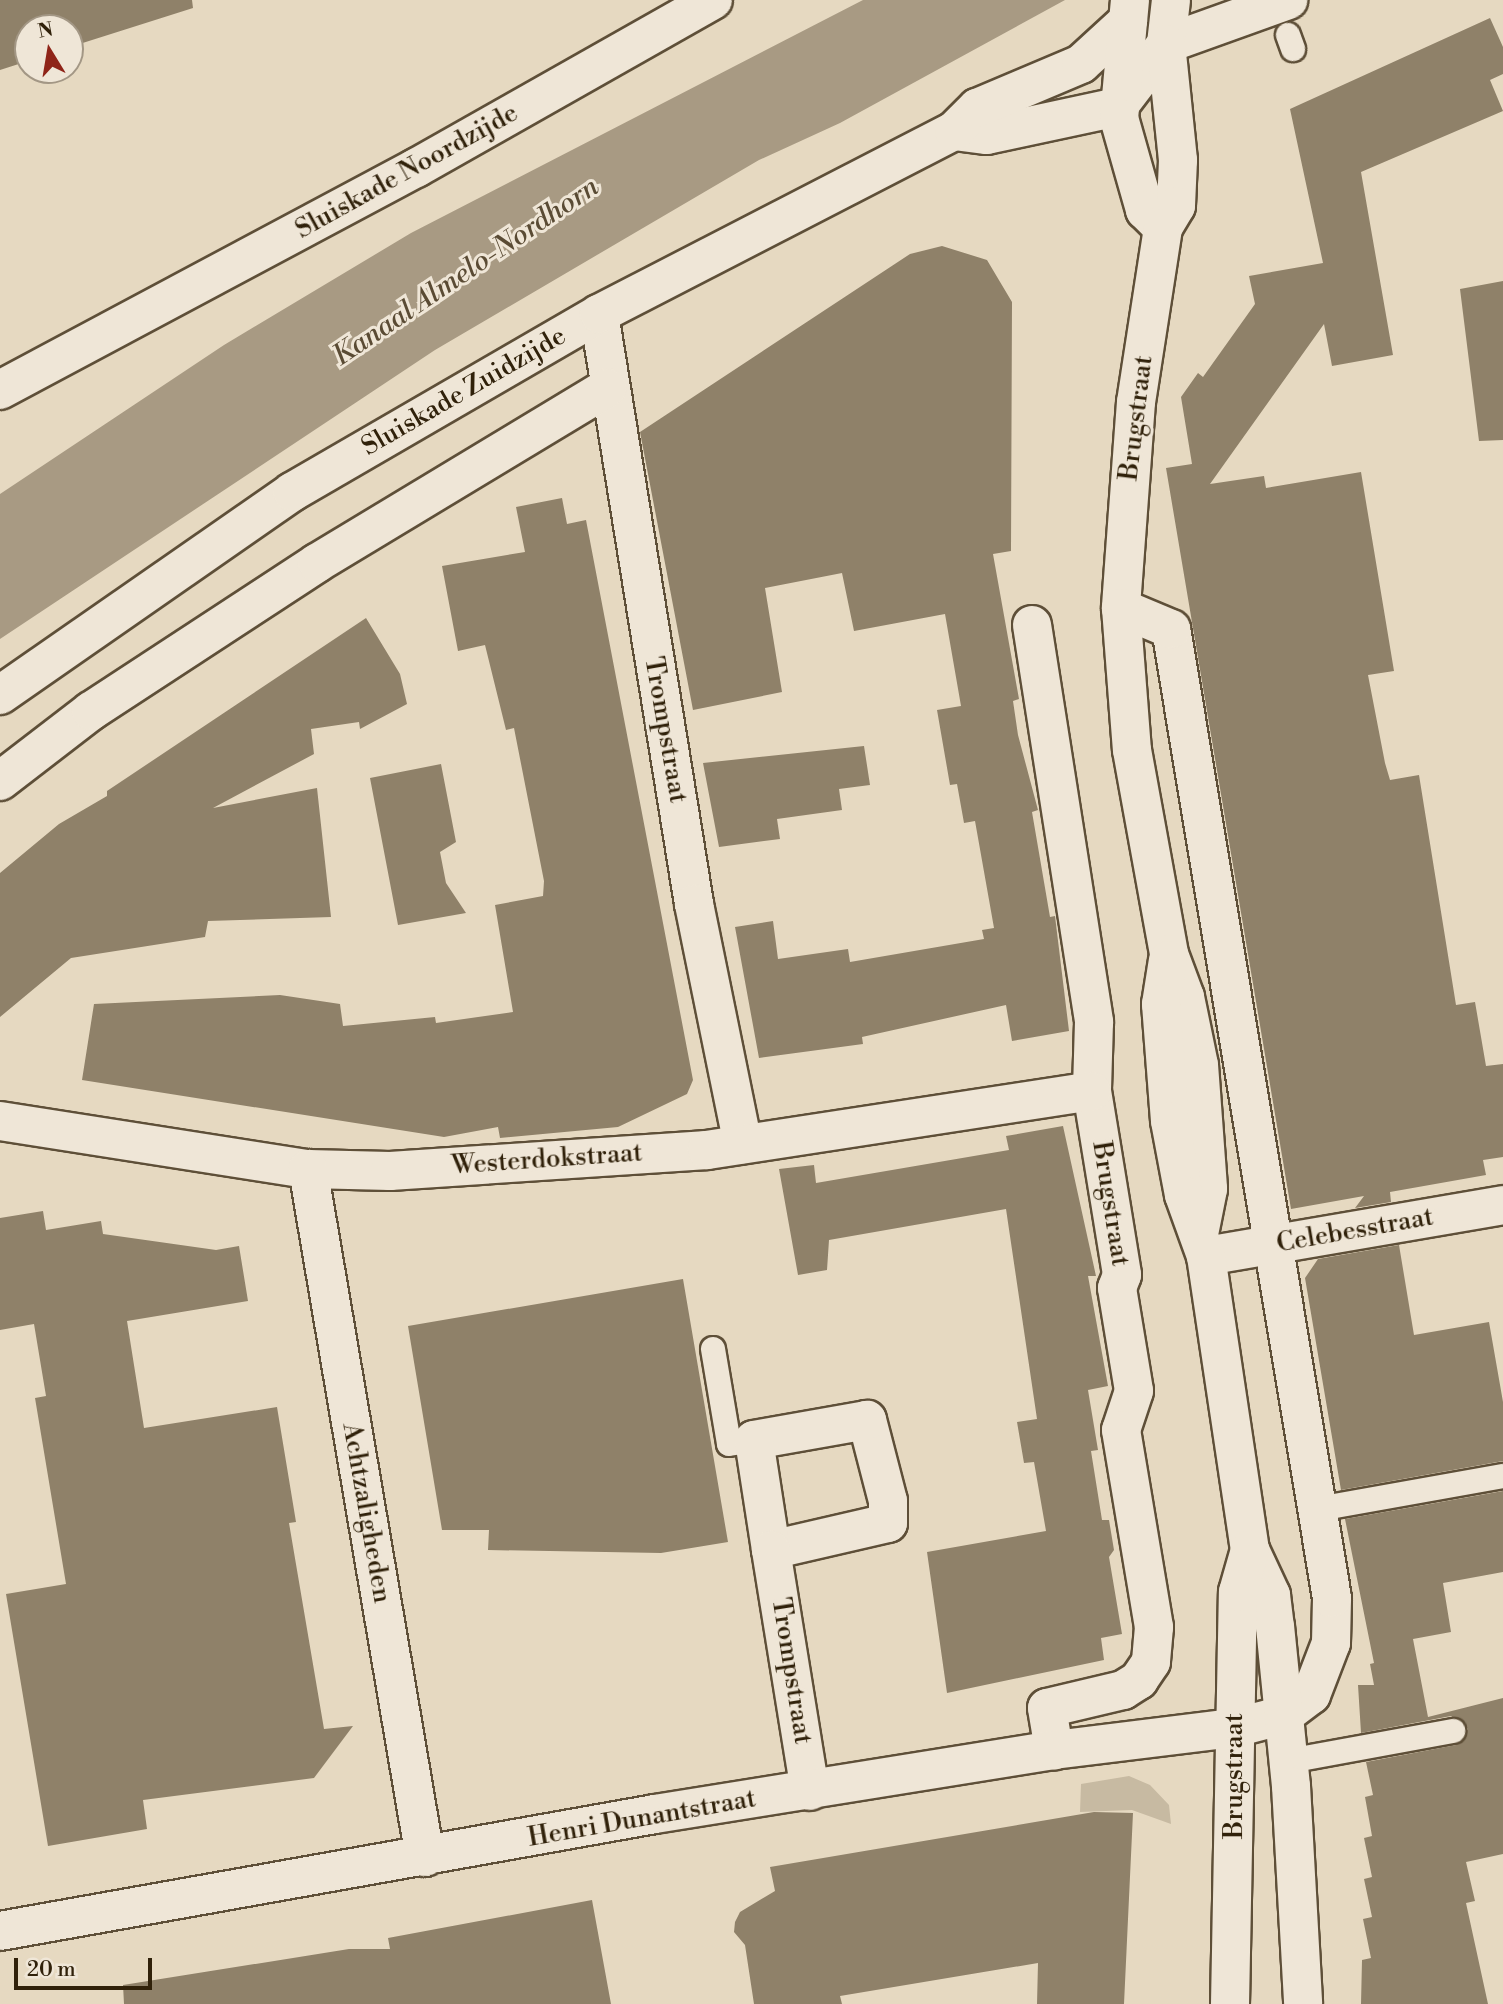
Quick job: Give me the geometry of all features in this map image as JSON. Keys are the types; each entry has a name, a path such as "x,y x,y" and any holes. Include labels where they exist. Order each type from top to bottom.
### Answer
{"street":[{"name":"Sluiskade Noordzijde","path":"0,390 99,339 713,0"},
{"name":"Brugstraat","path":"1171,0 1166,44 1178,160 1176,206 1163,228 1136,402 1121,608 1132,750 1169,954 1161,1004 1170,1121 1184,1195 1203,1243 1251,1550 1271,1594 1289,1761 1296,1996"},
{"path":"1136,7 1166,44"},
{"path":"1136,7 1118,107 1145,210 1163,228"},
{"name":"Sluiskade Zuidzijde","path":"0,695 292,492 598,314 954,131 977,108 1092,57 1136,7"},
{"path":"954,131 987,135 1118,107 1166,44 1284,18"},
{"name":"Trompstraat","path":"598,314 607,388 694,904 743,1143"},
{"name":"Sluiskade Noordzijde","path":"0,413 57,382 99,339"},
{"path":"0,781 91,711 317,563 607,388"},
{"name":"Brugstraat","path":"1121,608 1171,629 1332,1598 1331,1643 1311,1695 1284,1715"},
{"name":"Brugstraat","path":"1032,625 1094,1022 1092,1091 1122,1275 1117,1288 1134,1391 1121,1430 1154,1627 1151,1662 1139,1679 1123,1690 1047,1708 1054,1750"},
{"name":"Westerdokstraat","path":"0,1121 307,1169 390,1171 743,1143 1092,1091"},
{"name":"Achtzaligheden","path":"307,1169 425,1857"},
{"name":"Celebesstraat","path":"1203,1243 1275,1245 1503,1205"},
{"path":"754,1440 867,1420 888,1501 888,1523 771,1550"},
{"name":"Trompstraat","path":"754,1440 810,1791"},
{"name":"Brugstraat","path":"1230,2004 1238,1592 1251,1550"},
{"name":"Henri Dunantstraat","path":"0,1931 1054,1750 1234,1728 1284,1715"}],"lane":[{"path":"713,1349 729,1444 754,1440"},
{"path":"1318,1509 1503,1476"},
{"path":"1289,1761 1453,1731"}],"shaded area":[{"path":"1129,1776 1150,1785 1169,1805 1171,1824 1132,1810 1080,1812 1081,1784"}],"water":[{"name":"Kanaal Almelo-Nordhorn","path":"863,0 1065,0 840,123 759,160 435,350 0,639 0,494 224,345 411,233"}],"building":[{"path":"0,0 192,0 193,8 84,43 84,14 14,14 14,66 0,70"},
{"path":"1490,18 1503,47 1503,74 1490,80 1503,111 1361,172 1393,355 1332,366 1324,324 1210,484 1264,476 1266,488 1361,472 1394,671 1368,675 1385,763 1390,780 1419,775 1456,1005 1475,1002 1486,1066 1503,1064 1503,1157 1483,1160 1486,1175 1390,1192 1391,1202 1355,1208 1364,1196 1291,1209 1166,468 1192,464 1181,397 1198,373 1203,377 1255,304 1249,276 1323,263 1290,109"},
{"path":"942,246 987,260 1012,302 1011,551 993,554 1019,699 1013,701 1018,735 1038,810 1032,812 1050,917 1055,916 1069,1031 1012,1041 1006,1005 862,1037 863,1044 759,1058 735,927 773,921 778,959 848,949 850,962 984,939 982,930 994,928 975,821 964,823 957,784 950,785 937,710 961,706 945,614 854,631 842,573 765,588 782,692 693,710 640,432 910,254"},
{"path":"1503,281 1503,440 1479,441 1460,289"},
{"path":"562,498 567,524 586,520 693,1080 687,1094 618,1127 500,1138 498,1127 444,1137 82,1080 94,1004 280,995 340,1004 343,1026 435,1017 436,1023 513,1012 495,905 543,896 544,881 514,728 506,730 485,645 458,651 442,566 525,552 516,507"},
{"path":"366,618 400,674 407,704 360,729 359,722 311,729 314,754 213,808 317,788 331,917 208,921 205,937 71,958 0,1017 0,873 59,824 107,796 107,791"},
{"path":"864,746 870,785 839,789 842,810 777,819 780,839 719,847 703,763"},
{"path":"441,764 456,842 440,852 446,883 466,913 398,925 370,778"},
{"path":"1063,1126 1096,1276 1088,1276 1108,1386 1088,1390 1098,1450 1091,1451 1102,1520 1109,1520 1114,1550 1109,1557 1122,1634 1101,1638 1104,1660 947,1693 927,1552 1046,1531 1034,1462 1024,1463 1017,1422 1037,1419 1006,1209 829,1240 827,1270 798,1275 779,1169 814,1165 816,1183 1009,1150 1006,1136"},
{"path":"43,1211 46,1230 101,1221 103,1234 216,1250 239,1246 248,1301 127,1321 144,1428 277,1407 296,1522 289,1523 324,1729 353,1726 314,1778 143,1800 147,1829 48,1846 6,1594 66,1584 35,1398 46,1396 34,1324 0,1330 0,1218"},
{"path":"1399,1245 1414,1335 1489,1322 1503,1402 1503,1461 1341,1490 1305,1278 1318,1259"},
{"path":"683,1279 728,1542 661,1553 488,1550 489,1530 442,1530 408,1326"},
{"path":"1503,1491 1503,1572 1443,1583 1451,1632 1413,1639 1428,1717 1503,1698 1503,1854 1466,1862 1475,1901 1466,1903 1488,2004 1361,2004 1362,1960 1371,1958 1363,1919 1372,1917 1364,1879 1372,1877 1364,1838 1372,1836 1365,1797 1373,1795 1366,1762 1456,1745 1468,1729 1451,1716 1361,1733 1358,1685 1374,1685 1370,1664 1374,1663 1345,1519"},
{"path":"1094,1812 1133,1813 1124,2004 1037,2004 1038,1963 840,1996 842,2004 754,2004 745,1945 734,1932 735,1922 740,1912 775,1891 770,1867"},
{"path":"592,1900 611,2004 124,2004 123,1985 349,1949 390,1949 388,1938"}]}
